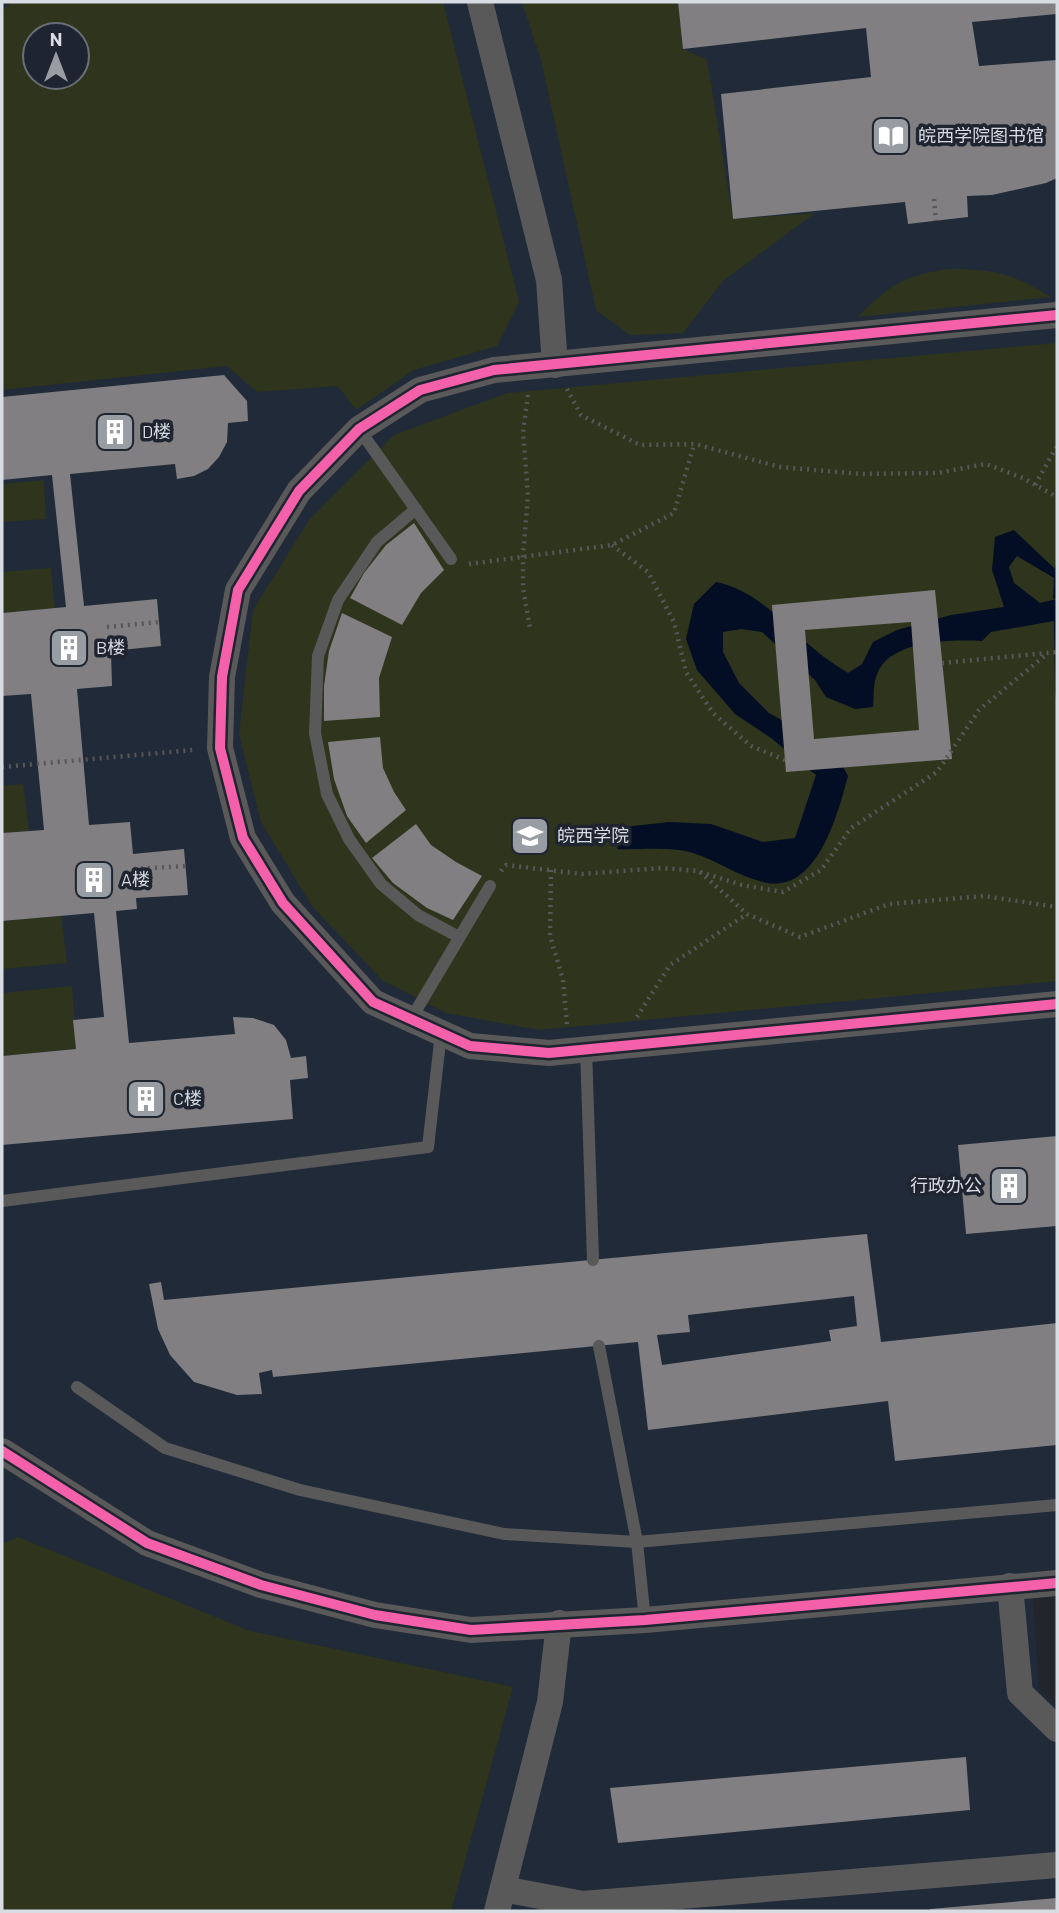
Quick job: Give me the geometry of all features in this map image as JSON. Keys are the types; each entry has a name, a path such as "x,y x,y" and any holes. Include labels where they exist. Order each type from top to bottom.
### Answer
{"street":[{"path":"480,2 549,280 543,366"},
{"path":"1057,316 494,370 420,390 359,429 299,491 238,590 222,677 220,748 243,838 283,903 373,1002 470,1046 549,1053 1057,1004"},
{"path":"2,1451 147,1543 261,1586 375,1615 471,1630 645,1620 1057,1583"},
{"path":"1010,1587 1020,1693 1057,1729"},
{"path":"559,1623 550,1702 500,1900 583,1904 754,1900 1057,1865"}],"lane":[{"path":"359,429 451,559"},
{"path":"416,509 377,542 338,600 318,656 316,733 327,794 349,839 381,884 418,915 459,937"},
{"path":"411,1019 490,886"},
{"path":"2,1201 428,1147 441,1033"},
{"path":"578,1050 593,1260"},
{"path":"599,1346 637,1542 645,1620"},
{"path":"77,1387 165,1448 300,1490 504,1534 637,1542 1057,1505"}],"path":[{"path":"934,199 936,221"},
{"path":"543,366 581,415 640,445 695,444 780,467 860,474 937,473 986,464 1057,497"},
{"path":"530,628 523,588 528,495 523,432 543,366"},
{"path":"451,559 473,565 612,545 674,513 695,444"},
{"path":"1035,485 1057,446"},
{"path":"612,545 648,572 674,622 686,672 713,713 751,746 786,760"},
{"path":"107,627 159,622"},
{"path":"942,663 1057,652"},
{"path":"490,886 506,865 582,874 662,868 699,871 741,885 783,891 821,870 851,828 937,772 979,710 1048,653"},
{"path":"2,767 220,748"},
{"path":"134,869 186,866"},
{"path":"551,870 550,936 563,980 578,1050"},
{"path":"699,871 747,914 800,937 889,904 984,896 1057,907"},
{"path":"618,1046 670,965 747,914"}],"shaded area":[{"name":"皖西学院","path":"2,2 1057,2 1057,1596 1033,1598 1039,1689 1057,1708 1057,1911 2,1911"},
{"path":"1014,530 1055,569 1057,555 1057,598 1053,599 1054,578 1017,556 1009,567 1014,583 1040,603 1057,599 1057,705 1054,621 991,632 982,641 923,644 894,654 877,674 873,707 855,709 826,697 815,680 762,632 741,629 723,632 723,652 739,683 769,713 833,749 848,776 823,846 813,862 800,875 785,882 768,883 684,851 617,849 624,827 669,822 711,824 763,842 795,838 816,775 771,738 735,714 697,670 686,639 694,604 716,582 744,592 756,600 817,652 848,673 862,664 873,642 897,630 951,615 1004,607 992,570 995,537"}],"green space":[{"path":"12,2 443,2 519,302 497,346 414,370 356,410 338,386 257,392 227,366 2,390 2,10"},
{"path":"522,2 678,2 683,49 707,60 733,219 815,213 723,281 683,333 630,335 596,310 541,60"},
{"path":"948,269 1002,274 1025,282 1051,297 858,317 898,284 919,275"},
{"path":"1057,343 1057,981 539,1030 446,1013 382,980 312,906 261,822 239,734 253,610 309,520 394,435 507,393"},
{"path":"44,480 46,519 2,522 2,484"},
{"path":"51,568 55,608 2,613 2,572"},
{"path":"23,784 29,831 2,833 2,786"},
{"path":"61,916 67,963 2,969 2,921"},
{"path":"72,986 76,1049 2,1056 2,993"},
{"path":"18,1537 250,1631 513,1687 451,1911 2,1911 2,1544"}],"building":[{"name":"皖西学院图书馆","path":"678,2 1057,2 1057,14 972,22 979,66 1057,60 1057,178 992,195 967,196 968,217 908,224 905,202 733,219 721,94 871,77 866,28 683,49"},
{"path":"224,375 247,401 248,421 228,423 227,442 208,469 194,476 177,479 175,464 70,474 84,606 157,599 161,646 111,651 112,686 77,689 89,825 130,822 133,854 184,849 188,895 136,898 137,909 116,911 129,1043 235,1034 233,1017 253,1018 274,1025 286,1040 291,1058 306,1056 308,1078 290,1080 293,1119 2,1145 2,1056 76,1049 73,1020 104,1017 94,913 2,921 2,833 44,830 31,694 2,696 2,613 66,607 52,475 2,480 2,397"},
{"path":"414,523 444,570 421,593 402,625 350,598 364,573 386,545"},
{"path":"935,590 952,759 786,772 772,605","holes":["911,622 919,730 814,739 805,630"]},
{"path":"342,613 392,637 379,678 380,717 324,721 324,686 329,651"},
{"path":"380,737 383,768 406,810 366,843 347,816 334,779 328,742"},
{"path":"416,824 431,845 482,876 453,920 427,908 393,883 372,858"},
{"name":"行政办公","path":"1057,1136 1057,1226 966,1234 958,1145"},
{"path":"867,1234 881,1342 1057,1323 1057,1445 895,1461 888,1401 648,1430 638,1342 273,1377 272,1370 259,1373 262,1394 237,1395 194,1382 170,1355 158,1329 149,1284 161,1282 164,1300","holes":["854,1296 857,1326 829,1330 831,1341 662,1365 657,1335 690,1332 688,1315"]},
{"path":"966,1757 970,1810 618,1843 610,1788"},
{"path":"1057,1898 1057,1911 930,1911 930,1909"}],"cycle path":[{"path":"1057,315 494,370 420,390 359,429 299,491 238,590 222,677 220,748 243,838 283,903 373,1002 470,1046 549,1053 1057,1004"},
{"path":"2,1451 147,1543 261,1585 375,1615 471,1630 645,1620 1057,1583"}],"place":[{"name":"皖西学院图书馆","path":"891,136"},
{"name":"D楼","path":"115,432"},
{"name":"B楼","path":"69,648"},
{"name":"皖西学院","path":"530,836"},
{"name":"A楼","path":"94,880"},
{"name":"C楼","path":"146,1099"},
{"name":"行政办公","path":"1009,1186"}]}
